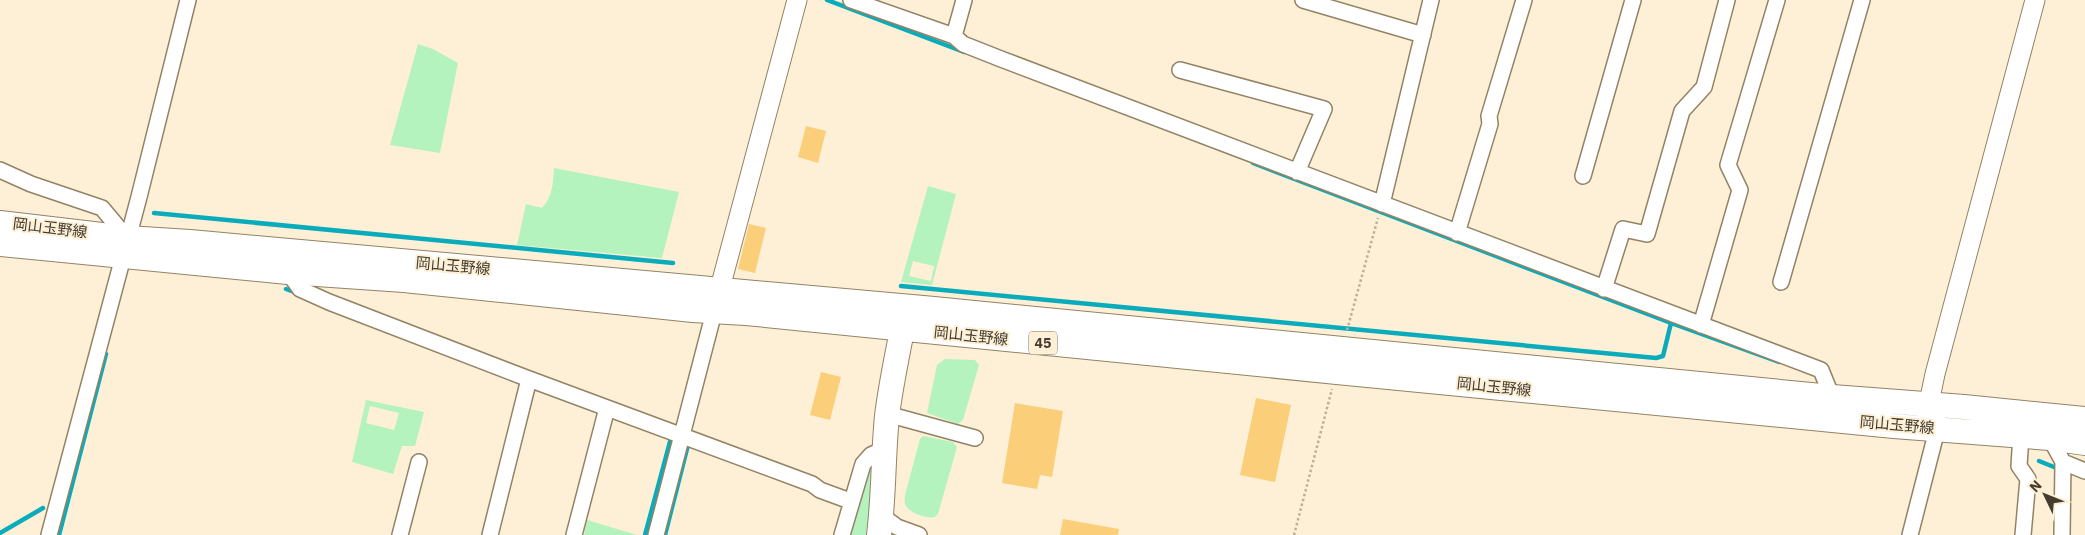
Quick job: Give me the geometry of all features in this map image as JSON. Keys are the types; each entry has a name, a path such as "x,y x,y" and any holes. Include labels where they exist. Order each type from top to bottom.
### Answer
{"main road":[{"name":"岡山玉野線","path":"0,223 124,248 288,272 716,301"},
{"name":"岡山玉野線","path":"0,244 124,248 190,242 716,301 746,313 904,318 1345,340 1832,398 1936,405 2085,419"},
{"name":"岡山玉野線","path":"904,318 1337,372 2021,435 2085,443"},
{"path":"889,528 884,449 904,318"}],"street":[{"path":"49,535 139,197 188,0"},
{"path":"656,535 716,301 797,0"},
{"path":"851,0 880,5 954,36 963,44 1297,172 1380,210 1457,233 1821,370 1832,398"},
{"path":"954,36 964,0"},
{"path":"1303,0 1422,35"},
{"path":"1380,210 1430,0"},
{"path":"1457,233 1490,124 1489,116 1524,0"},
{"path":"1583,176 1633,0"},
{"path":"1604,289 1623,229 1647,234 1682,111 1704,87 1727,0"},
{"path":"1701,325 1740,190 1728,165 1777,0"},
{"path":"1781,282 1862,0"},
{"path":"1910,535 1930,428 2035,0"},
{"path":"1180,70 1324,109 1297,172"},
{"path":"0,170 31,184 102,208 124,248"},
{"path":"288,272 300,289 606,412 680,440 812,484 820,490 850,501"},
{"path":"490,535 529,382"},
{"path":"574,535 606,412"},
{"path":"888,414 975,438"},
{"path":"2021,435 2019,466 2028,478 2023,535"},
{"path":"2050,438 2064,469 2062,535"},
{"path":"842,535 850,501 863,464 871,455 884,449"},
{"path":"400,535 420,462"},
{"path":"2064,469 2085,472"},
{"path":"889,528 919,535"}],"path":[{"path":"1345,340 1380,210"},
{"path":"1294,535 1337,372"}],"green space":[{"path":"418,44 433,49 458,63 440,153 390,145"},
{"path":"554,168 679,192 662,258 517,245 526,204 542,208 546,203 552,189"},
{"path":"928,186 956,194 932,285 901,282","holes":["913,261 934,266 931,281 909,276"]},
{"path":"945,359 975,360 979,365 963,420 958,424 927,413 937,365"},
{"path":"366,400 424,412 415,446 402,446 393,474 352,462","holes":["370,406 399,413 394,430 366,423"]},
{"path":"923,436 953,442 957,447 938,514 935,517 914,513 905,503 905,495 920,439"},
{"path":"872,465 874,467 866,535 848,535 869,466"},
{"path":"587,520 637,535 584,535"}],"building":[{"path":"806,126 826,131 818,163 798,157"},
{"path":"749,224 766,228 755,273 738,269"},
{"path":"821,372 841,377 830,420 810,415"},
{"path":"1256,398 1291,405 1275,482 1240,475"},
{"path":"1015,403 1063,411 1052,477 1040,475 1037,489 1002,483"},
{"path":"1063,519 1119,529 1118,535 1060,535"}],"waterway":[{"path":"827,0 964,52"},
{"path":"1253,163 1671,323 1779,362"},
{"path":"154,213 673,263"},
{"path":"901,286 1656,358 1663,356 1671,323"},
{"path":"286,289 297,293"},
{"path":"59,535 106,354"},
{"path":"645,535 671,438"},
{"path":"665,535 688,445"},
{"path":"2039,461 2059,469"},
{"path":"0,533 43,508"}]}
